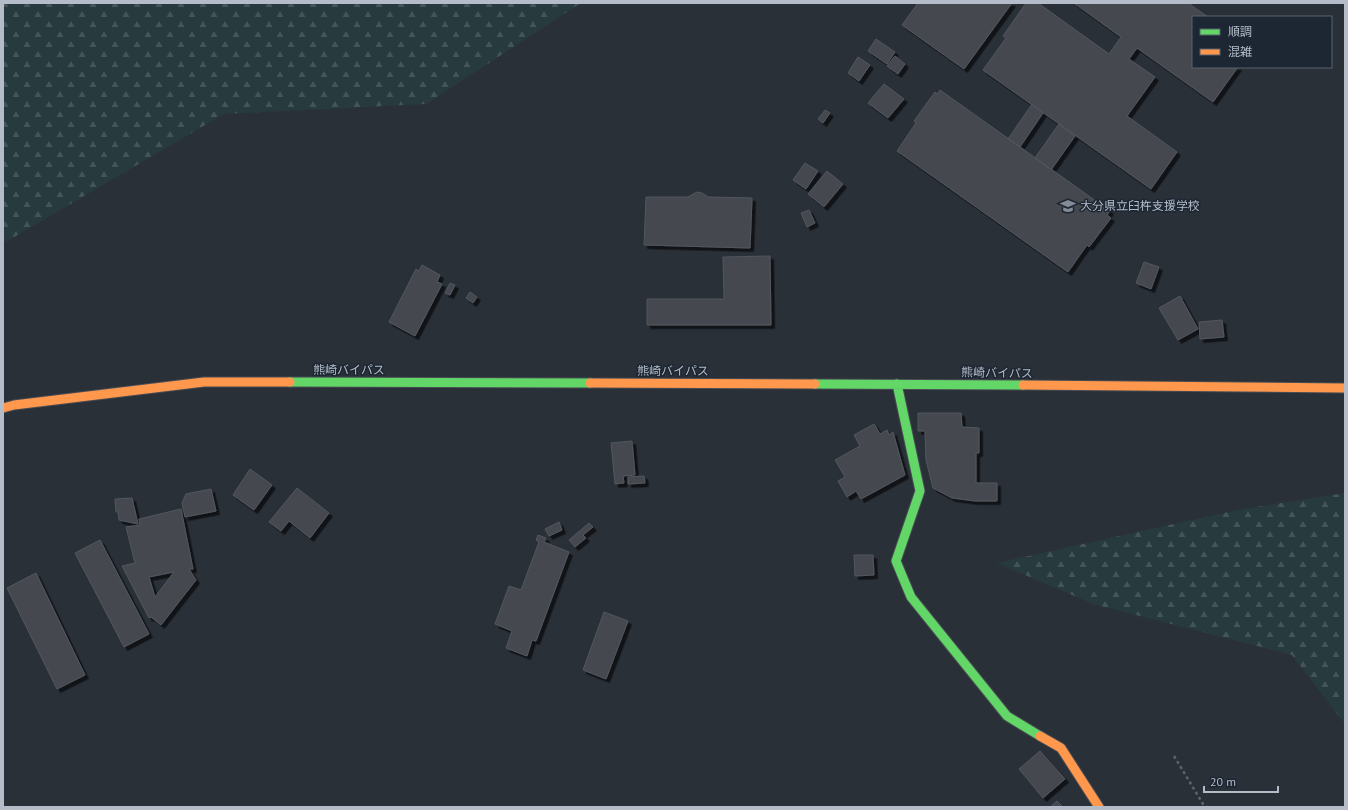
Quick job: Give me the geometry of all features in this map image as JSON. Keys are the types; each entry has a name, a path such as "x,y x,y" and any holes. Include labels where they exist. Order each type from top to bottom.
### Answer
{"main road":[{"name":"熊崎バイパス","path":"3,408 14,405 204,382 897,384 1345,388"},
{"path":"897,384 920,491 896,561 911,597 1007,716 1061,748 1099,807"}],"path":[{"path":"1174,756 1203,804 1207,807"}],"green space":[{"path":"3,3 581,3 426,104 224,114 9,240 3,242"},
{"path":"1345,493 1345,724 1292,655 1093,604 997,563 1237,510"}],"building":[{"path":"918,3 1012,3 964,69 902,25"},
{"path":"1026,3 1038,3 1109,54 1121,37 1074,3 1188,3 1207,16 1192,16 1192,68 1237,68 1213,102 1137,48 1129,59 1155,77 1127,116 1177,152 1151,189 983,70 1006,38 1003,36"},
{"path":"876,39 895,52 887,64 868,51"},
{"path":"895,56 905,64 898,74 887,66"},
{"path":"858,57 870,65 859,81 848,73"},
{"path":"884,84 904,99 888,118 868,103"},
{"path":"940,90 1110,211 1107,215 1111,218 1089,247 1087,245 1068,272 897,151 916,123 914,121 935,92 937,94"},
{"path":"1032,104 1043,113 1020,147 1008,139"},
{"path":"825,110 830,113 823,123 818,119"},
{"path":"1059,124 1075,136 1051,170 1035,158"},
{"path":"805,163 818,171 806,189 793,180"},
{"path":"827,171 843,184 824,207 808,194"},
{"path":"697,192 708,197 752,198 750,248 644,245 646,197 688,197"},
{"path":"809,210 815,223 807,227 801,213"},
{"path":"770,256 771,325 647,325 647,299 724,299 723,257"},
{"path":"1144,262 1159,267 1151,289 1136,283"},
{"path":"422,265 440,275 437,282 442,284 415,336 389,322 416,269 419,271"},
{"path":"450,283 455,285 450,295 445,293"},
{"path":"470,292 477,297 473,303 466,298"},
{"path":"1180,296 1198,329 1178,340 1159,308"},
{"path":"1222,320 1224,337 1200,339 1199,322"},
{"path":"918,413 961,413 962,427 979,428 979,453 976,453 976,483 997,483 997,501 975,501 952,498 933,488 926,460 925,431 918,431"},
{"path":"874,424 880,434 887,430 889,435 893,432 905,475 861,499 856,491 847,497 838,481 845,477 835,460 860,446 854,435"},
{"path":"632,441 635,475 623,476 624,483 615,484 611,443"},
{"path":"250,469 272,485 254,510 233,495"},
{"path":"644,476 645,483 628,484 628,477"},
{"path":"297,488 329,513 310,538 289,521 281,531 269,522"},
{"path":"211,489 216,511 185,517 182,503 186,494"},
{"path":"132,498 138,524 119,520 118,512 116,512 115,499"},
{"path":"181,509 193,569 189,569 196,580 161,625 151,617 149,618 122,566 135,563 126,527 140,525 139,519","holes":["174,572 155,597 149,577"]},
{"path":"559,522 562,530 549,536 545,529"},
{"path":"589,523 593,527 583,535 586,538 575,547 569,540"},
{"path":"538,535 546,538 544,542 569,552 536,641 532,640 527,656 506,648 512,631 495,624 509,586 521,590 539,542 536,540"},
{"path":"100,540 149,634 124,647 75,553"},
{"path":"854,555 873,555 874,575 855,576"},
{"path":"36,573 85,675 57,689 7,588"},
{"path":"604,612 628,621 606,679 583,670"},
{"path":"1040,751 1065,779 1043,798 1019,769"},
{"path":"1057,801 1063,807 1050,807"}],"traffic: fast":[{"path":"290,382 590,383"},
{"path":"815,384 1023,385"},
{"path":"897,384 920,491 896,561 911,597 1007,716 1040,736"}],"traffic: slow":[{"path":"3,408 14,405 204,382 290,382"},
{"path":"590,383 815,384"},
{"path":"1023,385 1345,388"},
{"path":"1040,736 1061,748 1099,807"}],"place":[{"name":"大分県立臼杵支援学校","path":"1068,206"}]}
